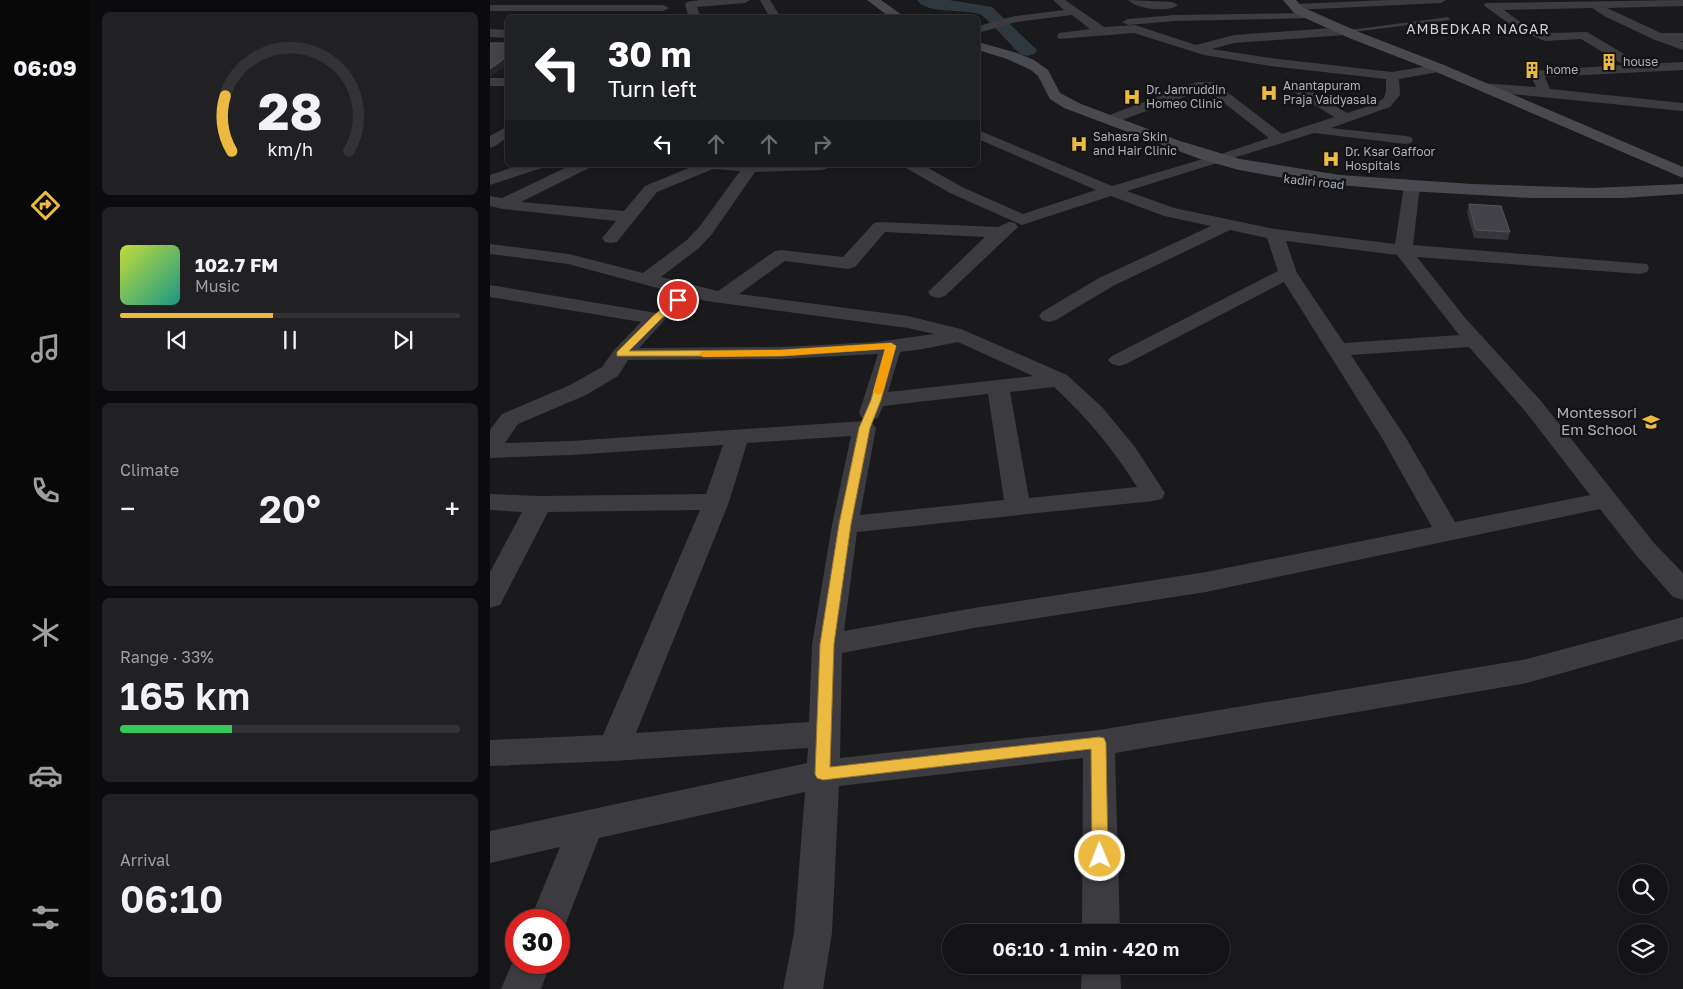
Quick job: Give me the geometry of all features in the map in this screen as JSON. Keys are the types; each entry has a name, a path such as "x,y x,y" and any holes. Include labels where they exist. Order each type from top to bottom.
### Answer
{"main road":[{"path":"861,0 878,15"},
{"path":"873,0 896,15"},
{"path":"1292,4 1312,16 1345,31 1439,68 1683,173"},
{"name":"kadiri road","path":"980,47 1013,56 1030,64 1044,74 1053,94 1072,106 1214,160 1274,178 1590,200 1683,197"},
{"name":"kadiri road","path":"980,54 1005,61 1024,70 1036,88 1052,105 1173,152 1214,160"},
{"name":"kadiri road","path":"1412,189 1573,195 1683,189"}],"street":[{"path":"694,15 690,4 745,0"},
{"path":"766,0 774,15"},
{"path":"1058,0 1097,28 1135,28 1196,49 1270,62 1321,68 1393,88 1439,68"},
{"path":"1134,0 1143,5 1181,6"},
{"path":"1228,6 1292,4 1345,6 1441,0"},
{"path":"1482,0 1522,28 1545,37 1567,51"},
{"path":"1494,8 1520,3 1683,1"},
{"path":"1590,2 1610,15 1683,46"},
{"path":"1520,3 1539,16"},
{"path":"1553,3 1574,15"},
{"path":"490,8 663,8"},
{"path":"980,29 1015,20 1073,12"},
{"path":"1063,36 1097,28 1176,18 1290,18 1312,16"},
{"path":"1625,22 1652,22"},
{"path":"1555,26 1571,35"},
{"path":"1196,49 1234,39 1345,31"},
{"path":"490,33 505,34"},
{"path":"1545,37 1583,35 1639,69"},
{"path":"1292,36 1321,68"},
{"path":"1659,37 1683,37"},
{"path":"490,43 505,43"},
{"path":"1647,54 1677,67"},
{"path":"1581,61 1595,70"},
{"path":"1543,88 1537,74 1677,67"},
{"path":"490,91 500,82"},
{"path":"1481,87 1543,88 1610,84"},
{"path":"1109,120 1202,85 1209,85 1280,140"},
{"path":"1297,88 1346,118"},
{"path":"938,292 1001,232 1022,220 1380,107 1390,102 1393,88"},
{"path":"1543,88 1604,100 1683,107"},
{"path":"1643,90 1652,104"},
{"path":"1310,130 1406,140"},
{"path":"493,149 505,134"},
{"path":"980,135 1111,191 1170,212 1226,225 1275,234 1403,250 1640,268"},
{"path":"490,180 530,167"},
{"path":"497,202 578,167"},
{"path":"611,238 651,189 705,167"},
{"path":"738,167 774,167"},
{"path":"916,167 956,190 1022,220"},
{"path":"654,282 706,230 750,168"},
{"path":"1412,189 1403,250 1474,340 1533,406 1645,549 1683,590"},
{"path":"497,202 628,217"},
{"path":"1049,316 1106,282 1226,225"},
{"path":"722,297 781,256 848,263 880,227 1001,232"},
{"path":"1275,234 1288,273 1394,438 1448,532"},
{"path":"490,250 569,259 687,291 908,322 960,335 1059,380 1094,412 1127,452 1153,493 845,524"},
{"path":"1119,360 1288,273"},
{"path":"490,291 656,318"},
{"path":"490,447 510,419 578,390 610,371 621,354 656,318 687,291"},
{"path":"621,354 781,353 891,346 960,335"},
{"path":"1338,350 1474,340"},
{"path":"803,989 813,933 823,774 827,644 845,524 864,428 876,400 891,346"},
{"path":"876,400 1059,380"},
{"path":"998,386 1018,507"},
{"path":"490,452 864,428"},
{"path":"614,748 716,502 738,436"},
{"path":"827,644 974,618 1206,582 1606,500"},
{"path":"490,502 540,504 716,502"},
{"path":"490,598 540,504"},
{"path":"490,847 823,774 1099,743 1527,671 1683,628"},
{"path":"490,753 614,748 824,734"},
{"path":"1099,743 1101,924"},
{"path":"552,909 586,826"},
{"path":"521,989 527,974"},
{"path":"1101,974 1102,989"}],"lane":[{"path":"1345,31 1448,20"}],"building":[{"path":"490,43 505,43 505,58 490,69"},
{"path":"1469,204 1501,206 1510,232 1476,230"}],"waterway":[{"path":"925,0 986,11 1027,50"}],"slow traffic":[{"path":"703,354 781,353 891,346 878,392"}],"place":[{"name":"house","path":"1609,62"},
{"name":"home","path":"1532,70"},
{"name":"Anantapuram Praja Vaidyasala","path":"1269,93"},
{"name":"Dr. Jamruddin Homeo Clinic","path":"1132,97"},
{"name":"Sahasra Skin and Hair Clinic","path":"1079,144"},
{"name":"Dr. Ksar Gaffoor Hospitals","path":"1331,159"},
{"name":"Montessori Em School","path":"1651,422"}],"district":[{"name":"AMBEDKAR NAGAR","path":"1478,29"}],"route":[{"path":"678,300 656,318 621,354 781,353 891,346 876,400 864,428 860,459 845,524 827,644 823,774 1099,743 1100,856"}]}
